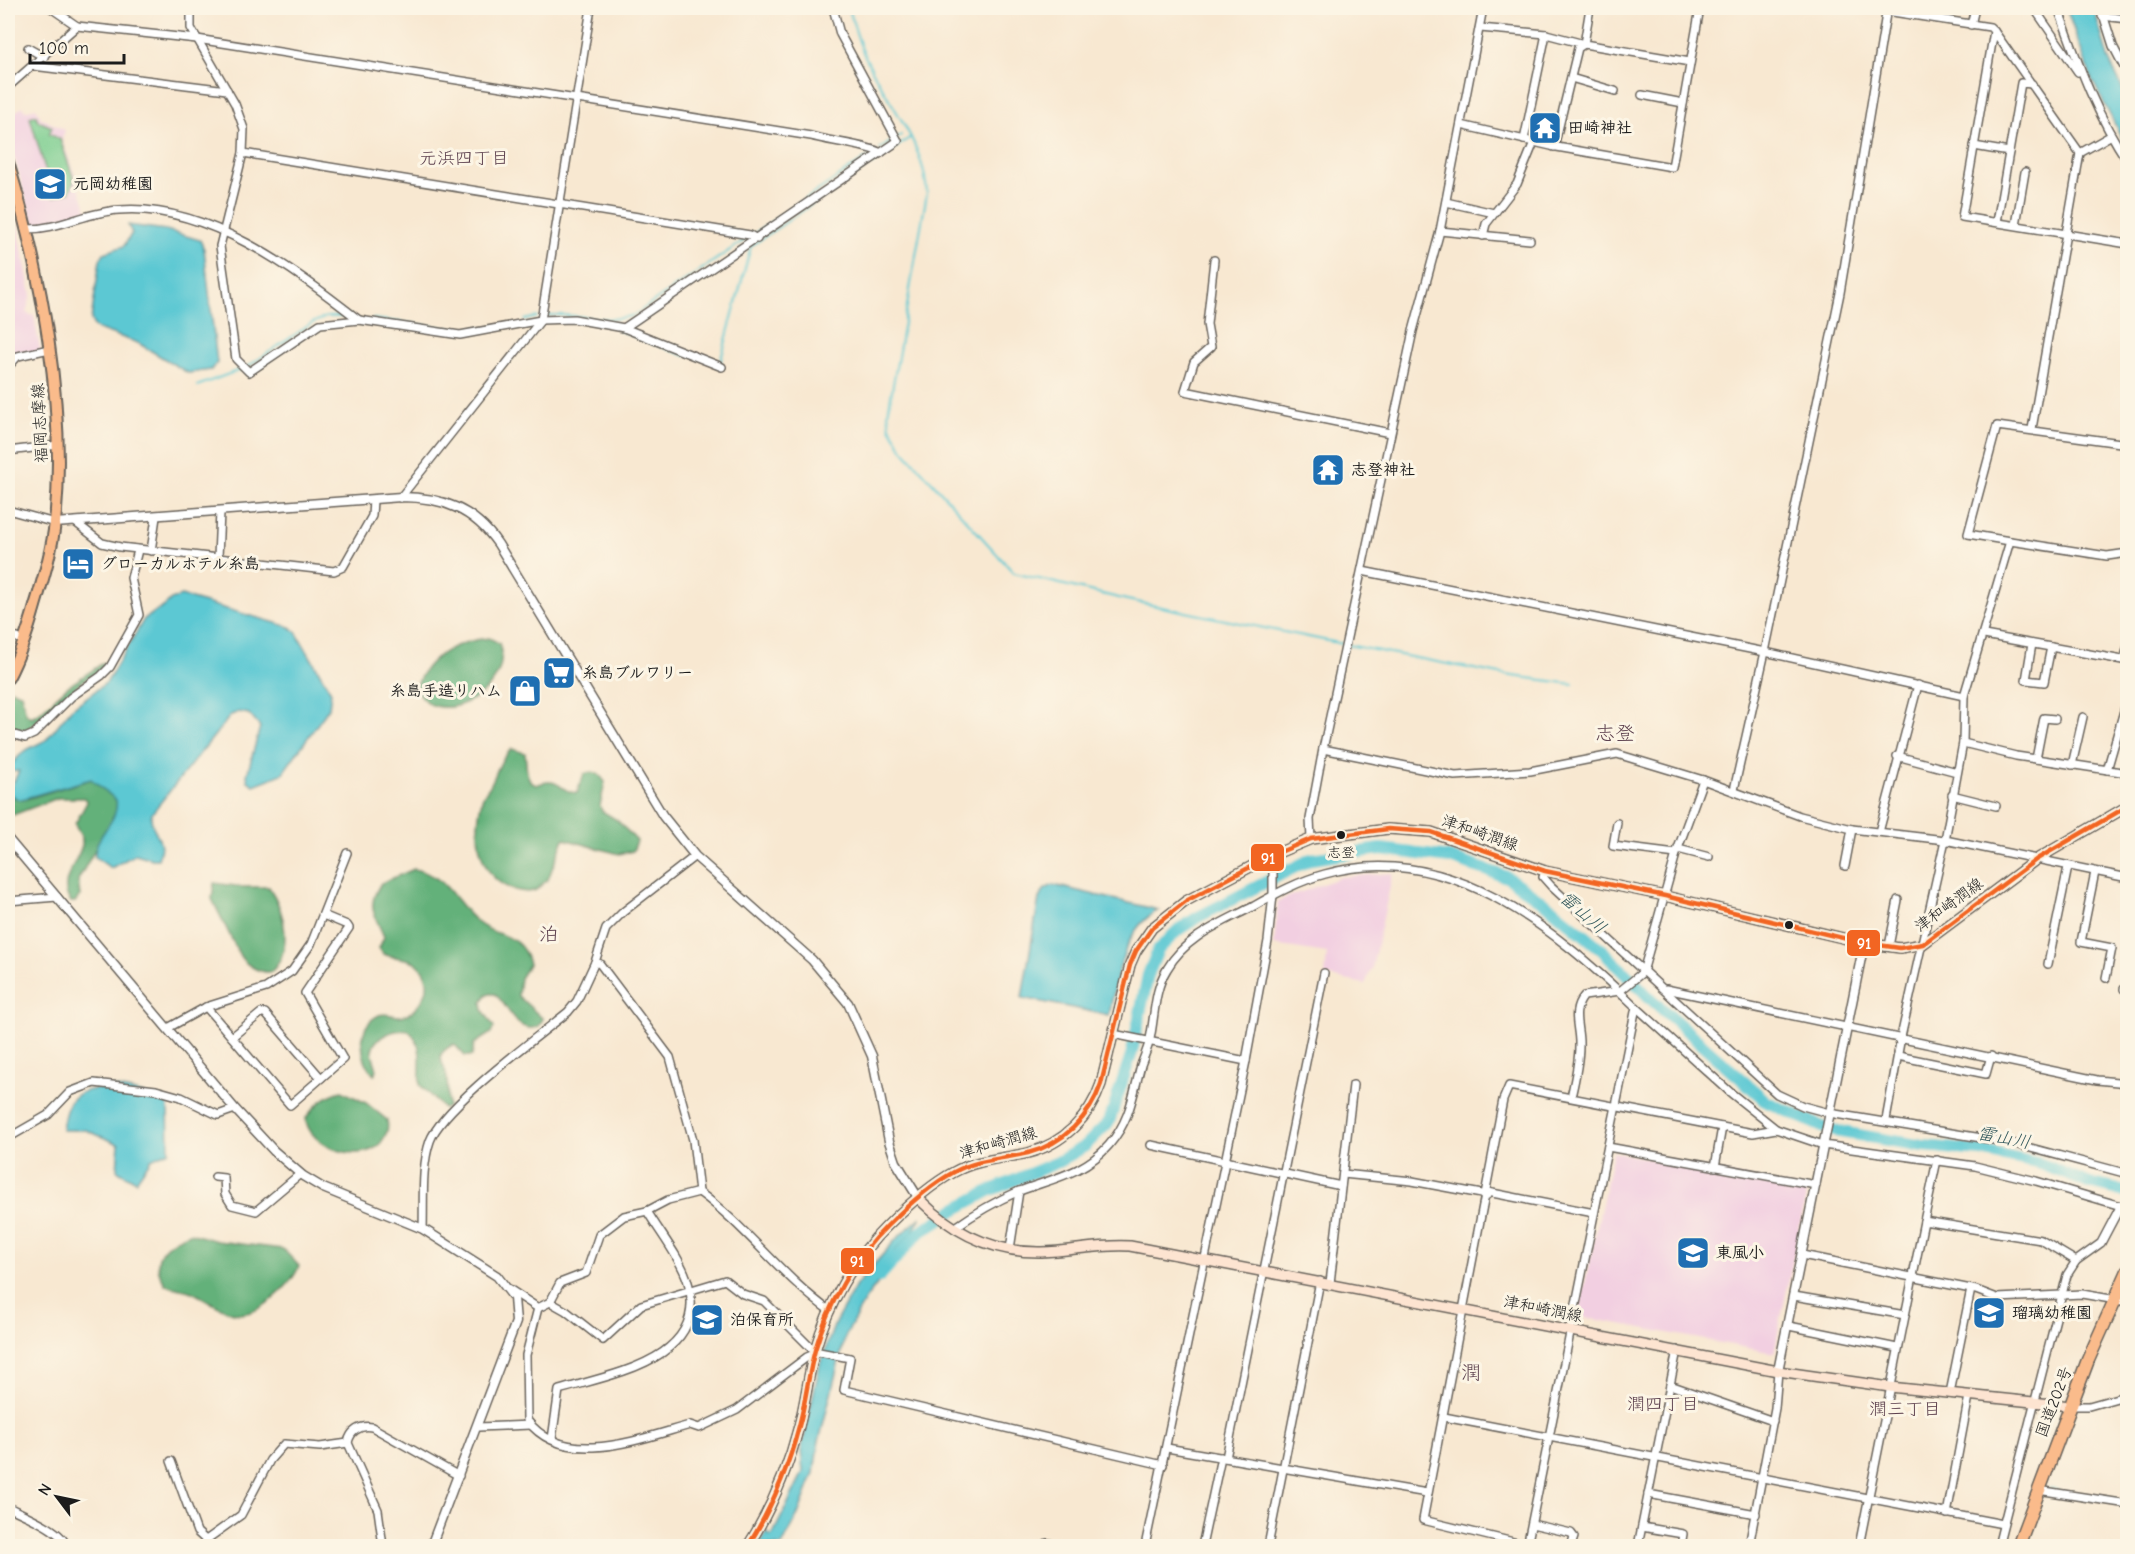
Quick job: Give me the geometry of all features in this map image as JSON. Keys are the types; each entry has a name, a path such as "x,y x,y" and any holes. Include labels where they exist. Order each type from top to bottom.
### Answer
{"highway":[{"name":"国道202号","path":"2018,1546 2071,1406 2122,1300 2127,1271"}],"main road":[{"name":"福岡志摩線","path":"8,162 25,229 49,349 57,408 58,445 55,523 44,575 24,641 8,678"},
{"name":"津和崎潤線","path":"748,1546 785,1473 830,1311 858,1259 871,1242 919,1199 954,1172 994,1158 1030,1152 1056,1141 1083,1120 1094,1104 1133,958 1152,928 1186,901 1273,855 1311,839 1388,829 1431,832 1545,870 1864,943 1916,947 2037,859 2127,806"},
{"name":"津和崎潤線","path":"919,1199 952,1227 986,1244 1010,1249 1042,1252 1096,1245 1122,1245 1263,1270 1778,1371 1890,1387 2071,1406"}],"street":[{"path":"51,8 77,26 197,39 576,98 811,136 837,144 878,151"},
{"path":"191,8 191,28 227,90 244,129 243,153 220,246 236,359 249,372 320,324 359,320 460,335 541,318 574,319 624,328 720,366"},
{"path":"400,498 541,318 591,8"},
{"path":"624,328 754,237 855,174 878,151 896,138 840,34 833,8"},
{"path":"1311,839 1310,819 1323,749 1413,331 1440,231 1483,8"},
{"path":"1554,147 1578,48 1584,44 1590,8"},
{"path":"1461,125 1554,147 1672,167 1700,8"},
{"path":"1971,25 1975,8"},
{"path":"2034,8 2083,79"},
{"path":"2058,8 2083,79 2110,136 2127,162"},
{"path":"2116,16 2117,8"},
{"path":"1734,790 1766,652 1840,293 1886,9 1990,27 2080,153 2068,234 2032,429"},
{"path":"2101,11 2127,19"},
{"path":"2101,11 2113,46 2127,75"},
{"path":"8,87 77,26"},
{"path":"1480,28 1546,34 1584,44 1690,62"},
{"path":"1994,31 1962,217 2127,244"},
{"path":"1524,140 1546,34"},
{"path":"28,48 44,57"},
{"path":"33,66 227,90"},
{"path":"1571,78 1615,91"},
{"path":"1997,222 2021,83 2031,84"},
{"path":"1642,95 1683,103"},
{"path":"2080,153 2110,136"},
{"path":"1483,236 1486,224 1517,184 1534,142"},
{"path":"1974,146 2009,152"},
{"path":"243,153 560,202 754,237"},
{"path":"2016,225 2025,171"},
{"path":"1446,202 1494,213"},
{"path":"25,229 45,230 106,211 152,210 224,230 315,286 359,320"},
{"path":"1440,231 1530,240"},
{"path":"1214,260 1207,324 1211,346 1194,362 1185,391 1390,433"},
{"path":"8,367 18,356 49,349"},
{"path":"2127,444 2032,429 1997,426 1968,534 2107,556 2127,553"},
{"path":"8,451 58,445"},
{"path":"8,510 55,523 420,497 446,502 474,516 498,544 652,800 695,856 812,960 848,1002 872,1056 889,1141 896,1162 919,1199"},
{"path":"75,522 102,543 138,550 338,570 372,516 373,500"},
{"path":"218,557 220,512"},
{"path":"151,551 156,517"},
{"path":"1886,1120 1901,1037 1945,840 1963,743 1964,696 1984,635 2010,541"},
{"path":"8,733 25,738 34,734 71,697 110,667 139,615 131,578 138,550"},
{"path":"1362,571 1766,652 1964,696"},
{"path":"8,634 24,641"},
{"path":"1984,635 2126,661 2127,646"},
{"path":"2032,644 2026,680 2044,682 2051,647"},
{"path":"1879,832 1897,756 1918,685"},
{"path":"2107,770 2127,697"},
{"path":"2072,765 2083,717"},
{"path":"2036,759 2044,718 2055,719"},
{"path":"1963,743 2036,759 2127,773"},
{"path":"1323,749 1455,776 1530,771 1617,754 1734,790 1800,816 1852,829 1945,840 2127,878"},
{"path":"1897,756 1957,772"},
{"path":"1571,1097 1580,1042 1575,1023 1578,1003 1584,996 1621,991 1642,973 1677,851 1702,780"},
{"path":"1952,795 1996,806"},
{"path":"1617,823 1613,846 1677,851 1709,857"},
{"path":"1845,866 1852,829"},
{"path":"8,839 235,1109 274,1151 300,1174 335,1194 423,1228 497,1276 509,1289 538,1308"},
{"path":"168,1028 206,1007 267,988 282,980 304,956 347,853"},
{"path":"1145,1546 1246,1061 1268,941 1273,895 1273,855"},
{"path":"423,1228 428,1147 435,1131 486,1078 568,1012 577,1001 595,962 606,929 623,912 695,856"},
{"path":"952,1227 982,1208 1019,1191 1072,1174 1108,1147 1130,1111 1149,1041 1158,988 1178,954 1206,930 1273,895 1326,873 1383,865 1397,866 1462,883 1510,904 1539,922 1621,991 1731,1093 1776,1129 1823,1145 1937,1160 2016,1176 2124,1208 2101,1243 2076,1261 2067,1275 1998,1546"},
{"path":"2048,964 2068,867"},
{"path":"1545,870 1543,877 1551,886 1597,926 1642,973 1665,989 1777,1094 1803,1106 1830,1113 1886,1120 2012,1143 2127,1174"},
{"path":"2095,872 2081,942 2112,948 2106,978"},
{"path":"8,901 57,897"},
{"path":"1889,946 1898,900"},
{"path":"206,1007 290,1105 344,1059 305,991 349,926 323,915"},
{"path":"1749,1546 1773,1420 1778,1371 1789,1326 1864,943"},
{"path":"595,962 600,964 670,1057 693,1140 699,1192 717,1205 765,1254 830,1311"},
{"path":"1202,1546 1224,1458 1324,974"},
{"path":"1665,989 2097,1080 2127,1083"},
{"path":"1636,1007 1616,1106 1608,1147 1594,1213 1572,1330 1549,1436 1528,1546 1425,1521 1427,1493 1444,1417 1506,1088 1509,1086 1571,1097 1616,1106 1722,1127 1753,1133 1776,1129"},
{"path":"232,1037 261,1013 265,1013 321,1078"},
{"path":"1113,1034 1246,1061"},
{"path":"1898,1056 1986,1074 1990,1056"},
{"path":"8,1138 48,1115 70,1092 94,1083 156,1090 181,1097 218,1115 235,1109"},
{"path":"1330,1283 1353,1085"},
{"path":"1715,1167 1722,1127"},
{"path":"1151,1145 1341,1186"},
{"path":"1608,1147 1815,1185"},
{"path":"1859,1546 1897,1348 1914,1277 1937,1160"},
{"path":"215,1177 224,1178 225,1194 232,1205 256,1211 300,1174"},
{"path":"1343,1174 1412,1181 1594,1213"},
{"path":"1010,1249 1019,1191"},
{"path":"538,1308 550,1302 560,1283 579,1278 586,1272 602,1232 624,1216 647,1211 668,1200 699,1192"},
{"path":"552,1439 559,1390 646,1364 661,1356 680,1336 686,1322 690,1309 689,1290 684,1272 647,1211"},
{"path":"1924,1221 2041,1240 2076,1261"},
{"path":"1802,1255 1971,1289 1997,1298 2082,1294 2122,1300"},
{"path":"550,1302 567,1311 603,1340 641,1305 725,1280 743,1294 764,1301 817,1352 850,1358 844,1390 1163,1465"},
{"path":"1268,1546 1320,1281"},
{"path":"432,1546 516,1322 517,1310 509,1289"},
{"path":"1950,1393 1971,1289"},
{"path":"1794,1296 1905,1315"},
{"path":"538,1308 526,1359 526,1415 531,1425 552,1439 607,1448 690,1425 699,1428 737,1410 817,1352"},
{"path":"1789,1326 1897,1348"},
{"path":"1638,1546 1677,1350"},
{"path":"1670,1385 1773,1420"},
{"path":"2071,1406 2089,1406 2127,1395"},
{"path":"1947,1514 1969,1396"},
{"path":"1444,1417 2003,1524"},
{"path":"477,1427 531,1425"},
{"path":"206,1540 241,1515 270,1460 284,1444 320,1447 348,1443 357,1429 372,1427 459,1476"},
{"path":"348,1443 378,1510 383,1546"},
{"path":"1167,1449 1427,1493"},
{"path":"171,1461 197,1532 212,1546"},
{"path":"2038,1490 2127,1504"},
{"path":"1648,1494 1756,1514"},
{"path":"8,1507 52,1530 65,1542 66,1546"},
{"path":"1532,1524 1571,1533 1574,1537 1571,1546"},
{"path":"1642,1527 1683,1534 1681,1546"},
{"path":"1047,1543 1062,1546"}],"shaded area":[{"name":"元岡幼稚園","path":"23,106 25,111 36,108 41,118 65,130 62,140 88,213 44,227 33,225 8,134 8,118"},
{"path":"8,193 19,233 31,295 26,313 34,316 41,355 17,360 11,357 8,362"},
{"path":"1393,873 1372,968 1365,984 1325,976 1327,953 1274,945 1278,901 1341,877"},
{"name":"東風小","path":"1613,1152 1807,1190 1774,1353 1578,1316"}],"green space":[{"path":"36,115 38,121 52,127 49,134 60,139 74,180 70,192 53,197 30,117"},
{"path":"489,638 499,643 501,662 495,679 483,692 468,702 451,707 436,706 424,699 417,685 422,674 436,658 455,646"},
{"path":"103,663 105,667 80,683 27,730 20,732 8,727 8,695 12,690 21,693 26,713 31,717 39,713 67,687"},
{"path":"512,749 525,753 528,775 536,785 550,782 577,793 584,774 593,772 598,774 605,782 600,806 602,811 617,820 637,841 633,851 619,854 564,839 548,879 536,890 529,892 513,889 500,882 490,873 483,860 479,846 479,815 483,796 502,760"},
{"path":"91,779 117,800 118,809 78,880 80,896 75,902 71,902 67,895 67,881 82,845 75,824 87,802 84,798 58,798 13,815 8,812 8,798 10,796 23,800"},
{"path":"414,869 427,873 445,885 464,909 481,925 510,938 521,947 529,964 520,978 518,996 543,1019 538,1027 524,1027 518,1023 495,994 487,994 482,1002 483,1010 494,1027 491,1033 474,1044 472,1056 465,1056 454,1044 442,1052 448,1107 444,1109 420,1085 419,1050 414,1036 408,1030 392,1032 376,1041 372,1051 377,1070 374,1075 365,1061 362,1044 366,1027 372,1020 382,1014 402,1016 407,1014 417,1007 426,992 426,978 423,970 415,962 383,954 379,948 384,937 373,910 376,891 381,883"},
{"path":"214,883 243,887 269,887 279,907 285,930 283,953 271,972 253,968 240,956 212,899"},
{"path":"342,1091 366,1103 387,1120 386,1134 376,1147 365,1152 352,1153 339,1150 316,1138 309,1128 306,1118 313,1109 321,1101"},
{"path":"190,1233 217,1241 283,1249 299,1266 282,1291 273,1299 253,1311 234,1313 192,1292 165,1284 158,1266 161,1252 173,1241"}],"water":[{"path":"2066,8 2094,8 2108,58 2127,98 2127,148 2092,80"},
{"path":"128,225 166,230 200,240 204,249 217,363 211,370 188,373 138,343 95,328 91,320 100,260 104,253 124,246 132,233"},
{"path":"181,596 290,627 296,632 331,692 329,708 282,774 254,785 248,781 247,775 260,727 249,714 239,712 231,715 152,813 152,824 161,845 158,859 136,854 111,868 95,857 95,849 114,815 116,800 91,779 19,800 8,793 19,771 8,772 8,768 24,751 46,740 71,709 107,682 144,619 171,600"},
{"path":"1053,885 1159,910 1147,918 1129,942 1123,956 1109,1015 1022,998 1039,898 1045,889"},
{"path":"113,1087 140,1093 168,1104 169,1151 151,1159 136,1181 117,1170 119,1144 86,1130 62,1130 67,1108 76,1095"},
{"path":"921,1217 912,1233 895,1251 887,1271 865,1300 845,1337 818,1445 814,1473 797,1517 782,1546 759,1546 767,1531 770,1536 773,1534 803,1472 801,1451 820,1364 835,1323 857,1284 898,1237"}],"waterway":[{"path":"849,8 863,52 919,155 927,193 888,413 890,427 903,450 1014,573 1127,600 1343,644"},
{"path":"880,149 901,135"},
{"path":"720,363 751,246 911,137"},
{"path":"542,316 566,315 611,319 634,315 875,152"},
{"path":"247,367 312,323 326,317 350,316"},
{"path":"525,320 537,317"},
{"path":"373,319 460,330 481,328"},
{"path":"618,330 686,356"},
{"path":"197,386 242,369"},
{"path":"1348,645 1505,675 1573,684"},
{"name":"雷山川","path":"879,1277 919,1233 989,1191 1058,1162 1085,1146 1109,1122 1132,1052 1148,975 1158,950 1178,930 1198,917 1311,859 1381,849 1450,858 1507,877 1550,907 1601,949 1651,999 1767,1102 1829,1130 1923,1146 1980,1151 2041,1164 2088,1183 2128,1192"},
{"path":"2050,1488 2057,1490"}],"transit line":[{"name":"91","path":"748,1546 771,1503 790,1458 820,1333 843,1284 863,1253 894,1219 945,1177 972,1164 1041,1149 1074,1128 1090,1107 1101,1084 1130,965 1136,951 1152,928 1186,901 1273,855 1311,839 1388,829 1431,832 1545,871 1665,896 1864,943 1900,948 1923,944 2037,859 2128,806"}],"place":[{"name":"田崎神社","path":"1545,128"},
{"name":"元岡幼稚園","path":"50,184"},
{"name":"志登神社","path":"1328,470"},
{"name":"グローカルホテル糸島","path":"78,564"},
{"name":"糸島ブルワリー","path":"559,673"},
{"name":"糸島手造りハム","path":"525,691"},
{"name":"志登","path":"1341,835"},
{"name":"東風小","path":"1693,1253"},
{"name":"瑠璃幼稚園","path":"1989,1313"},
{"name":"泊保育所","path":"707,1320"}],"district":[{"name":"元浜四丁目","path":"464,158"},
{"name":"志登","path":"1615,733"},
{"name":"泊","path":"549,934"},
{"name":"潤","path":"1471,1372"},
{"name":"潤四丁目","path":"1663,1404"},
{"name":"潤三丁目","path":"1905,1409"}]}
